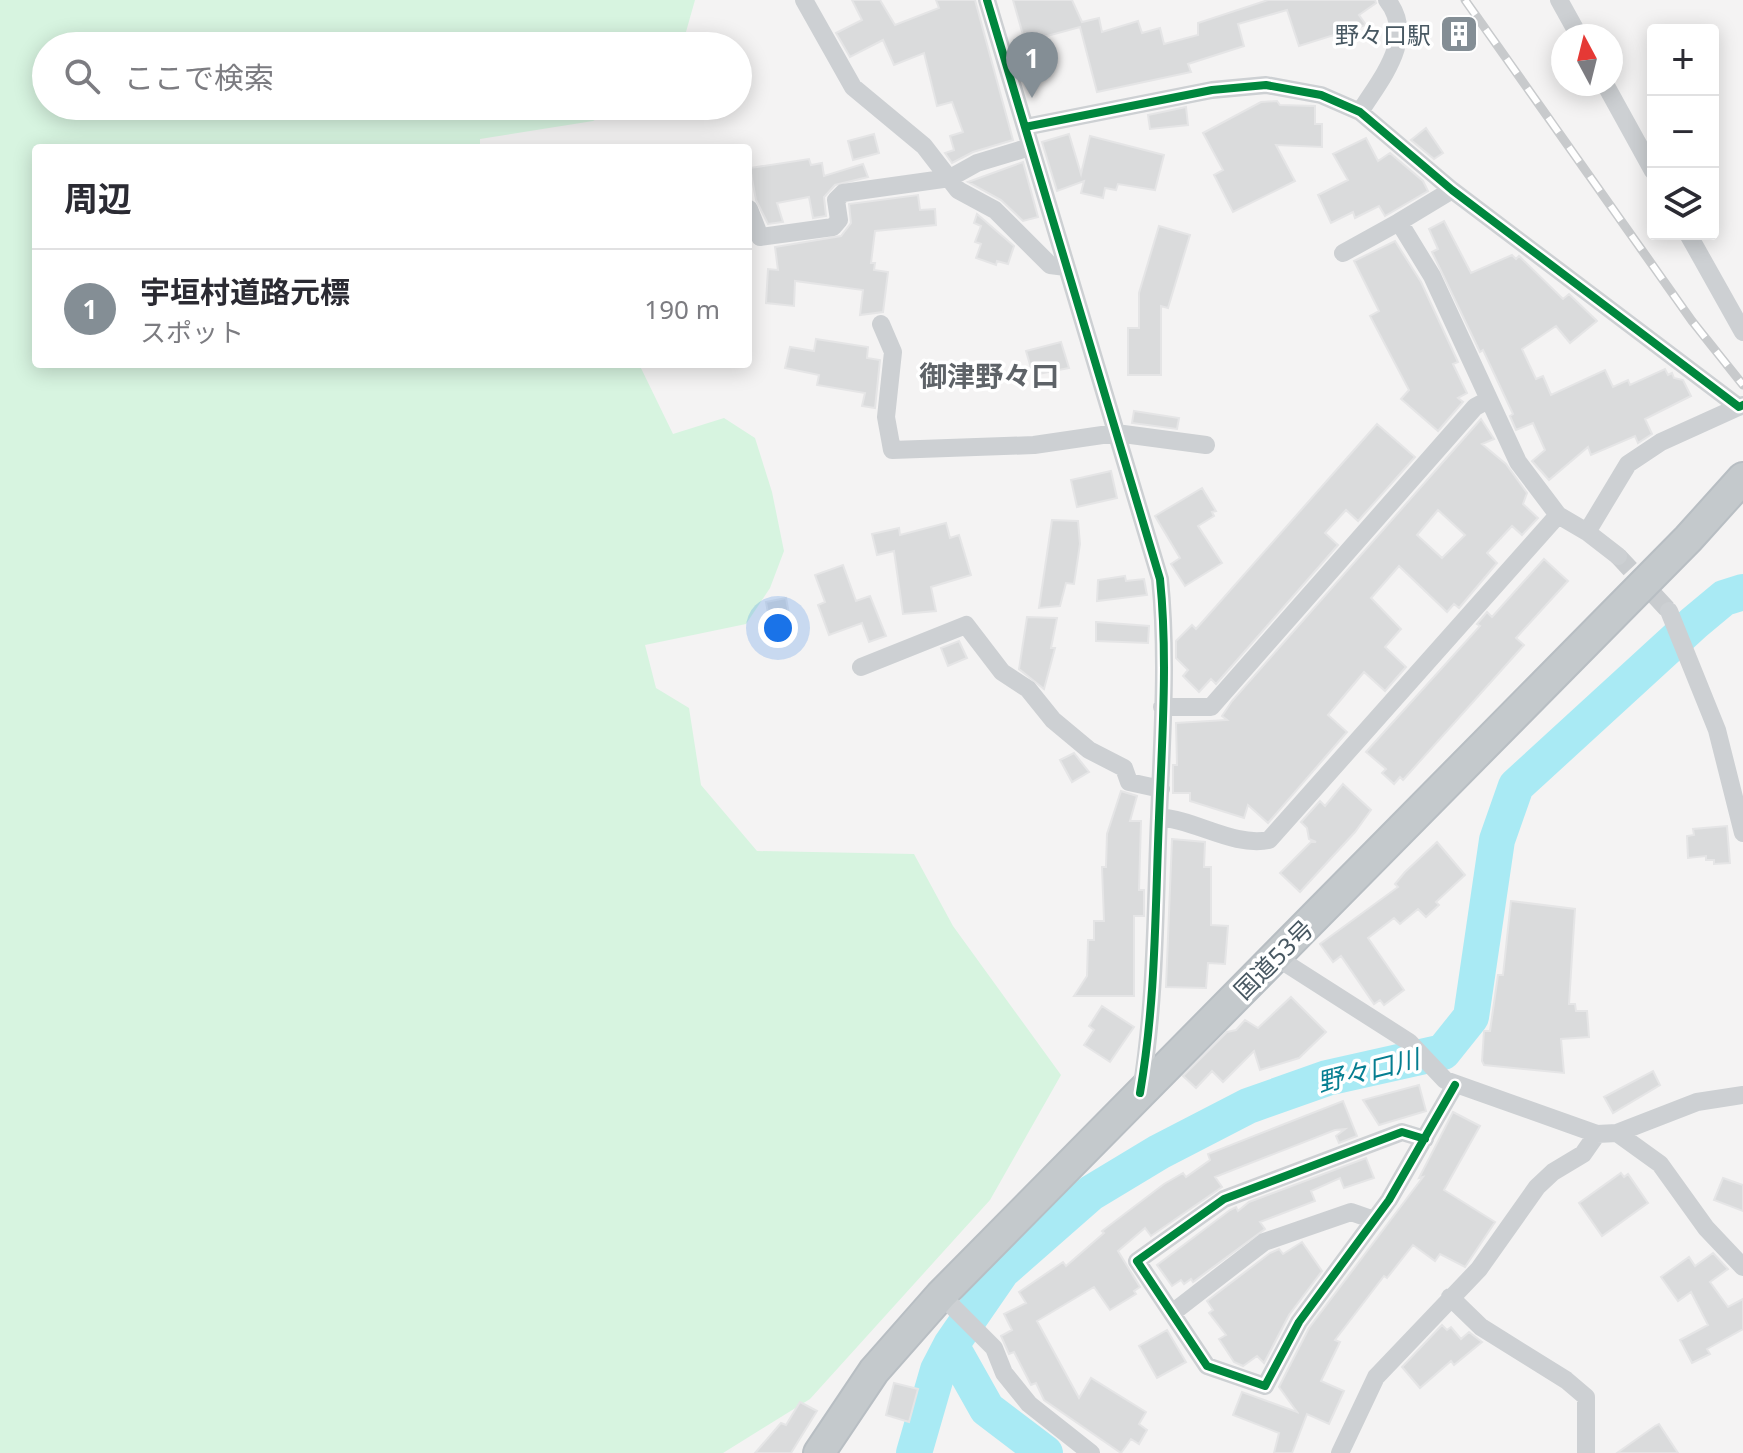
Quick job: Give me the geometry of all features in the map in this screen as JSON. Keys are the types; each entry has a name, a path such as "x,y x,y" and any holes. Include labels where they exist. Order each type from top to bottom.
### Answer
{"highway":[{"name":"国道53号","path":"819,1453 874,1371 949,1304 1140,1093 1743,478"}],"street":[{"path":"804,0 853,87 924,146 958,190 995,210 1050,265 1066,267"},
{"path":"987,0 1160,579 1164,617 1153,1020 1140,1093"},
{"path":"1360,112 1397,51 1398,14 1387,0"},
{"path":"1559,0 1572,24"},
{"path":"1025,127 1212,90 1266,85 1321,95 1360,112 1452,190 1741,406 1661,442 1628,464 1587,532"},
{"path":"1612,96 1651,168"},
{"path":"752,217 760,237 833,227 839,220 836,200 843,193 950,178 977,163 1030,147"},
{"path":"1343,253 1452,190"},
{"path":"1399,222 1432,276 1518,462 1558,515 1618,556"},
{"path":"1691,240 1743,332"},
{"path":"881,324 893,352 886,417 892,450 1034,445 1116,433 1206,445"},
{"path":"1162,707 1211,707 1475,407 1488,400"},
{"path":"1159,817 1178,819 1253,843 1269,840 1558,515"},
{"path":"1672,616 1717,730 1743,833"},
{"path":"861,667 966,625 1002,672 1028,689 1053,720 1089,750 1124,768 1129,782 1161,789"},
{"path":"1276,957 1409,1042 1450,1082 1597,1134 1617,1133 1697,1102 1743,1095"},
{"path":"1425,1139 1402,1132 1224,1199 1137,1261 1207,1366 1265,1386 1299,1322 1374,1220 1425,1139 1450,1082"},
{"path":"1617,1133 1660,1164 1706,1228 1743,1267"},
{"path":"1340,1453 1376,1377 1479,1269 1537,1187 1553,1172 1583,1154 1597,1134"},
{"path":"1172,1313 1264,1242 1351,1212 1374,1220"},
{"path":"1450,1297 1481,1327 1566,1380 1586,1397 1586,1453"},
{"path":"949,1304 994,1348 1012,1385 1029,1404 1091,1453"}],"green space":[{"path":"0,0 695,0 686,32 32,32 32,120 595,120 480,139 480,144 32,144 32,368 641,368 673,434 724,418 755,438 772,492 784,551 770,588 746,624 645,645 656,688 689,708 701,785 757,851 914,854 953,926 1061,1075 990,1200 810,1399 723,1453 0,1453"}],"building":[{"path":"852,0 880,0 895,25 939,8 936,0 975,0 1013,140 973,152 952,163 945,153 954,150 950,136 963,132 952,102 937,106 924,53 894,65 883,40 850,57 836,33 862,20"},
{"path":"1013,0 1072,0 1082,22 1099,18 1102,32 1138,21 1142,33 1160,28 1164,44 1198,35 1198,23 1268,0 1375,0 1376,3 1359,15 1366,25 1299,46 1287,10 1238,24 1244,46 1188,64 1191,72 1097,92 1080,27 1025,42"},
{"path":"1277,101 1280,105 1315,106 1315,124 1322,124 1322,147 1276,145 1295,181 1233,212 1214,175 1223,170 1203,133 1261,102"},
{"path":"1186,107 1188,125 1150,129 1148,115"},
{"path":"1426,128 1443,153 1434,159 1411,140"},
{"path":"874,134 879,153 853,160 848,141"},
{"path":"1069,134 1081,174 1090,136 1164,155 1155,190 1118,184 1116,190 1105,188 1103,198 1081,193 1084,181 1057,191 1042,142"},
{"path":"1366,138 1378,161 1390,153 1423,181 1428,191 1385,216 1379,206 1355,218 1353,212 1331,223 1318,195 1348,180 1333,154"},
{"path":"809,159 811,165 822,163 824,176 863,164 868,177 835,185 824,197 826,216 813,218 809,197 777,203 783,222 768,224 756,200 752,168"},
{"path":"1023,162 1038,217 1023,221 1001,200 968,182"},
{"path":"918,195 920,210 935,209 936,225 875,231 871,263 875,263 874,270 888,272 883,312 860,315 863,290 795,281 794,306 766,303 768,269 778,270 775,247 841,236 851,223 849,204"},
{"path":"977,214 1014,246 1008,264 997,261 996,265 976,258 981,244 975,242 981,226 974,223"},
{"path":"1444,221 1471,273 1512,255 1516,259 1519,256 1563,299 1569,294 1597,321 1570,343 1556,326 1522,349 1536,379 1543,376 1551,395 1605,370 1613,387 1628,380 1630,385 1665,369 1668,375 1672,373 1674,378 1683,380 1691,396 1645,419 1652,434 1638,443 1635,436 1591,455 1588,447 1549,480 1532,461 1545,450 1533,423 1516,430 1510,416 1513,414 1483,350 1480,352 1432,252 1438,249 1429,229"},
{"path":"1159,226 1190,235 1168,308 1161,306 1161,375 1128,375 1128,328 1139,328 1139,293"},
{"path":"1395,241 1421,282 1458,362 1453,364 1467,393 1458,398 1463,402 1438,431 1401,399 1409,390 1370,316 1379,311 1354,261"},
{"path":"816,339 868,347 867,358 880,360 875,408 862,406 865,393 817,385 819,375 785,368 790,347 814,351"},
{"path":"1061,342 1069,368 1033,375 1026,351"},
{"path":"1134,411 1179,418 1177,429 1132,423"},
{"path":"1481,419 1494,439 1482,444 1506,464 1527,493 1523,504 1538,518 1522,535 1512,526 1487,553 1497,563 1459,608 1454,604 1447,612 1399,566 1371,598 1401,629 1385,647 1406,667 1385,691 1364,672 1328,715 1347,732 1268,823 1248,805 1244,818 1190,801 1190,793 1173,793 1173,765 1177,765 1176,723 1227,720 1222,716","holes":["1438,510 1465,535 1442,558 1417,535"]},
{"path":"1377,424 1415,457 1358,521 1346,510 1325,533 1338,545 1216,684 1211,679 1199,692 1183,676 1188,670 1176,658 1176,641 1192,625 1196,629"},
{"path":"1111,471 1117,498 1077,507 1071,480"},
{"path":"1202,488 1216,511 1212,512 1214,516 1198,526 1222,563 1185,586 1171,564 1180,558 1155,516"},
{"path":"1052,520 1078,521 1080,544 1074,584 1066,583 1060,606 1039,608"},
{"path":"946,523 950,538 959,535 971,575 931,587 936,611 903,614 894,551 877,555 872,534 899,528 900,535"},
{"path":"1544,559 1568,581 1516,638 1524,645 1403,780 1400,777 1394,784 1382,773 1386,769 1366,752 1480,626 1477,624 1487,612 1492,617"},
{"path":"843,565 856,601 870,596 886,636 869,642 862,623 829,635 818,605 825,602 815,575"},
{"path":"1125,576 1126,581 1144,579 1147,595 1097,601 1098,580"},
{"path":"786,598 791,625 771,629 766,602"},
{"path":"1027,617 1057,618 1051,648 1055,648 1044,689 1019,669"},
{"path":"1096,622 1149,626 1148,643 1096,641"},
{"path":"959,641 967,658 948,666 941,648"},
{"path":"1074,753 1089,772 1072,782 1060,760"},
{"path":"1343,784 1371,810 1300,892 1280,873 1311,842 1316,842 1309,839 1307,828 1301,822 1320,801 1325,806"},
{"path":"1121,791 1137,796 1130,821 1141,821 1139,890 1144,890 1144,916 1134,916 1134,996 1074,996 1087,976 1088,940 1094,940 1094,921 1104,921 1102,867 1106,867 1107,834"},
{"path":"1727,826 1730,863 1714,864 1714,860 1706,860 1706,856 1688,858 1687,836 1694,835 1693,829"},
{"path":"1172,839 1205,842 1204,867 1211,867 1211,925 1228,926 1225,964 1208,963 1206,988 1166,987"},
{"path":"1437,842 1465,875 1436,902 1439,905 1426,917 1418,909 1400,924 1394,918 1368,938 1404,990 1384,1005 1380,1000 1374,1004 1341,956 1333,962 1320,944 1398,887 1395,884 1405,872"},
{"path":"1511,901 1575,909 1569,1004 1575,1004 1576,1011 1587,1011 1589,1037 1561,1039 1564,1073 1484,1065 1482,1061 1484,1031 1490,1031 1498,975 1503,975"},
{"path":"1291,997 1326,1032 1299,1058 1260,1070 1254,1051 1223,1082 1212,1071 1196,1088 1183,1076 1227,1032 1236,1030 1245,1020 1258,1028"},
{"path":"1102,1006 1134,1027 1110,1062 1084,1045 1094,1030 1089,1026"},
{"path":"1653,1071 1660,1085 1613,1113 1604,1097"},
{"path":"1419,1085 1426,1111 1379,1125 1363,1100"},
{"path":"1343,1101 1357,1136 1339,1143 1336,1136 1345,1129 1335,1130 1215,1177 1222,1187 1151,1236 1145,1228 1118,1251 1140,1287 1134,1291 1136,1294 1110,1310 1094,1287 1037,1321 1079,1398 1091,1378 1146,1412 1139,1424 1147,1430 1139,1444 1131,1439 1121,1453 1044,1400 1036,1383 1031,1385 1014,1352 1009,1354 1001,1336 1012,1330 1004,1314 1026,1303 1019,1292 1063,1262 1066,1266 1104,1233 1102,1231 1164,1184 1183,1173 1186,1177 1210,1160 1208,1154"},
{"path":"1453,1112 1480,1126 1444,1190 1495,1222 1465,1267 1440,1254 1435,1261 1413,1245 1387,1278 1384,1276 1335,1340 1340,1342 1321,1381 1344,1391 1329,1424 1307,1414 1292,1453 1274,1453 1279,1433 1233,1415 1242,1392 1297,1412 1279,1387 1309,1328 1423,1177 1419,1178"},
{"path":"1366,1158 1374,1178 1344,1188 1340,1178 1311,1191 1315,1201 1260,1222 1265,1229 1193,1282 1191,1279 1184,1284 1181,1280 1172,1286 1157,1265 1230,1210 1236,1207 1238,1211 1249,1202"},
{"path":"1621,1173 1624,1177 1628,1174 1648,1203 1602,1236 1579,1203"},
{"path":"1723,1178 1743,1185 1743,1211 1714,1200"},
{"path":"1302,1242 1322,1271 1289,1315 1264,1363 1257,1356 1243,1366 1234,1362 1219,1339 1226,1335 1209,1313 1213,1310 1207,1301 1270,1253 1279,1249 1283,1254"},
{"path":"1713,1253 1728,1269 1710,1282 1728,1307 1743,1299 1743,1329 1707,1349 1710,1354 1692,1363 1680,1340 1708,1325 1691,1292 1678,1301 1661,1277 1689,1257 1695,1266"},
{"path":"1442,1325 1447,1330 1451,1327 1461,1339 1469,1332 1482,1342 1454,1365 1451,1361 1420,1388 1402,1367"},
{"path":"1167,1330 1186,1362 1157,1378 1139,1346"},
{"path":"894,1383 918,1389 909,1422 886,1415"},
{"path":"800,1402 817,1411 791,1453 755,1453 781,1423 786,1425"},
{"path":"1659,1424 1678,1453 1617,1453 1655,1426"}],"waterway":[{"name":"野々口川","path":"914,1453 938,1370 951,1345 1002,1271 1091,1193 1159,1152 1248,1106 1327,1078 1443,1052 1471,1017 1497,840 1516,786 1694,623 1724,598 1743,592"},
{"name":"野々口川","path":"951,1345 987,1409 1045,1453"}],"tunnel":[{"path":"1618,556 1669,611"}],"railway":[{"path":"1465,0 1692,321 1743,385"}],"cycle path":[{"path":"987,0 1160,579 1164,698 1152,990 1140,1093"},
{"path":"1025,127 1212,90 1266,85 1321,95 1360,112 1452,190 1739,407 1743,405"},
{"path":"1425,1139 1402,1132 1224,1199 1137,1261 1207,1366 1265,1386 1299,1322 1389,1200 1455,1085"}],"place":[{"name":"野々口駅","path":"1459,34"},
{"name":"宇垣村道路元標","path":"1032,98"}],"district":[{"name":"御津野々口","path":"989,375"}]}
